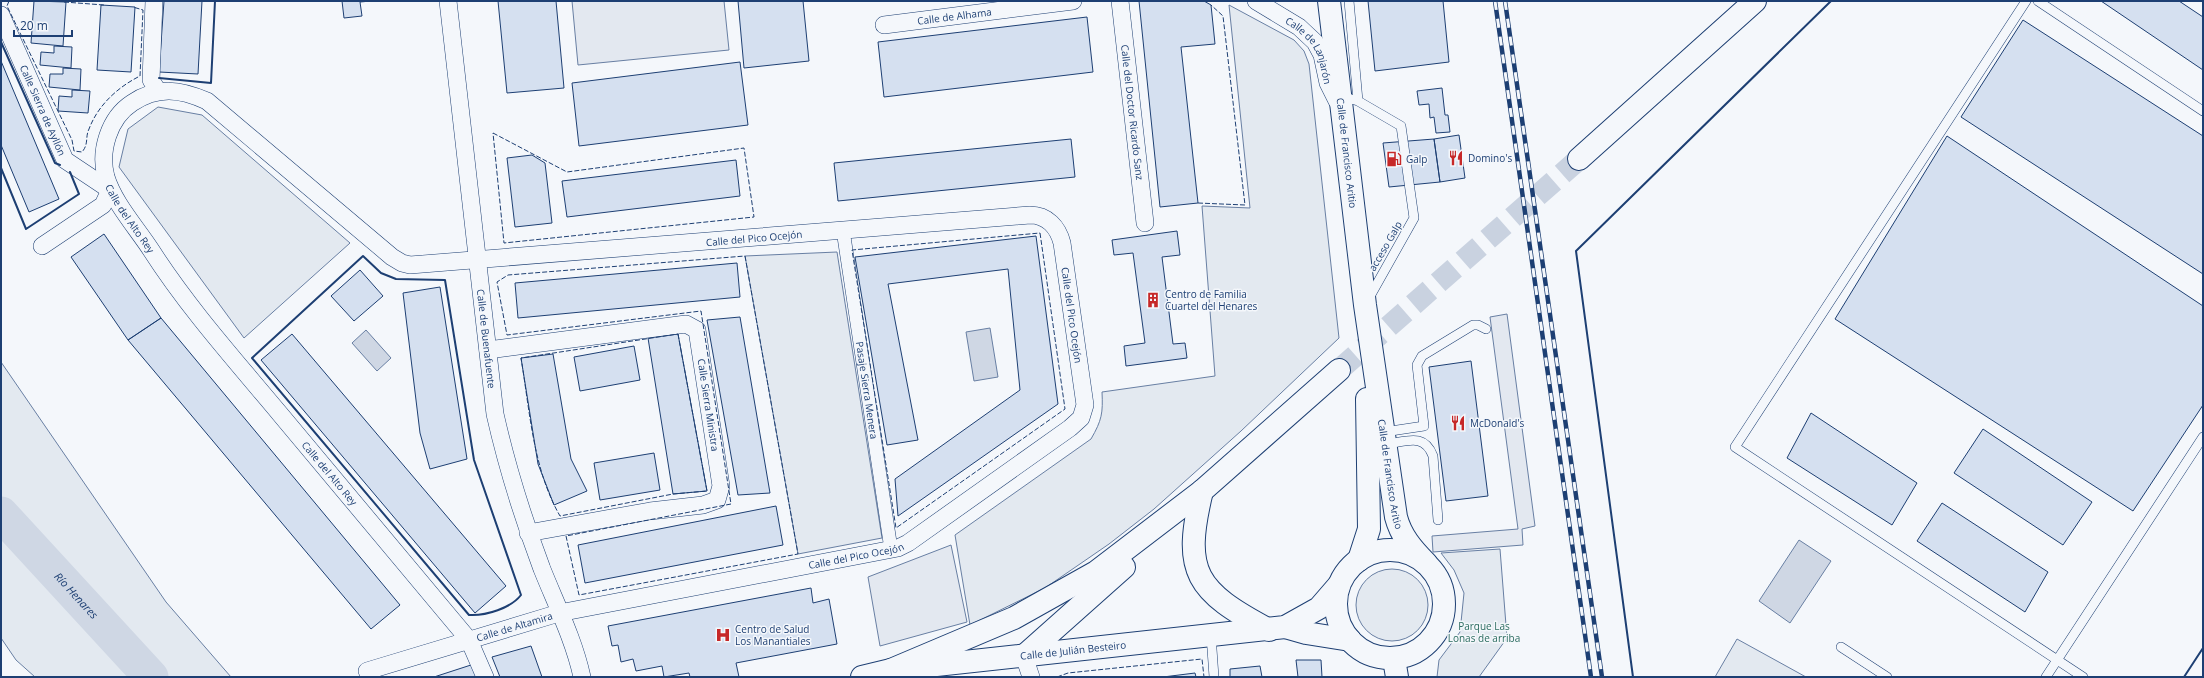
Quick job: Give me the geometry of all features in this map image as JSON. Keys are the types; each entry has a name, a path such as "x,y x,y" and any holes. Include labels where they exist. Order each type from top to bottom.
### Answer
{"main road":[{"name":"Calle de Francisco Aritio","path":"1329,1 1346,66 1365,305 1370,506 1369,529 1359,560"},
{"path":"1579,159 1755,1"},
{"name":"Calle de Francisco Aritio","path":"1365,305 1399,529 1408,544 1426,563"},
{"path":"891,670 996,627 1062,593 1127,550 1202,490 1339,370"},
{"path":"1202,490 1195,519 1192,549 1202,578 1219,601 1277,628"},
{"path":"1024,656 1173,524 1202,490"},
{"path":"1393,550 1410,554 1426,563 1439,580 1445,600 1442,621 1432,640 1395,668 1358,648 1342,631 1337,620 1335,603 1338,586 1347,571 1359,560 1375,552 1393,550"},
{"name":"Calle de Julián Besteiro","path":"1277,628 1319,608 1338,586"},
{"name":"Calle de Julián Besteiro","path":"862,677 891,670 1277,628 1350,640"}],"street":[{"path":"154,1 151,80 158,91"},
{"name":"Calle de Buenafuente","path":"448,1 488,350 499,430 507,468 528,533 581,671 594,677"},
{"name":"Calle de Alhama","path":"884,25 1073,1"},
{"name":"Calle del Doctor Ricardo Sanz","path":"1120,1 1145,223"},
{"name":"Calle de Lanjarón","path":"1256,1 1299,27 1315,42 1322,56 1328,83 1348,104"},
{"name":"Calle Sierra de Ayllón","path":"1,15 64,160 110,190"},
{"name":"Calle del Alto Rey","path":"469,640 195,313 110,190 103,162 105,144 113,124 129,105 145,95 158,91 186,92 207,101 397,261 410,265 477,260"},
{"path":"42,246 103,206 110,190"},
{"name":"Calle del Pico Ocejón","path":"477,260 1035,215 1046,218 1057,228 1062,243 1085,405 1080,418 1070,428 903,546 559,614"},
{"name":"Pasaje Sierra Menera","path":"843,230 891,549"},
{"name":"Calle Sierra Ministra","path":"488,350 686,324 697,330 721,486 717,500 703,505 650,511 528,533"},
{"name":"Calle de Altamira","path":"367,671 559,614"},
{"name":"Calle de Altamira","path":"469,640 485,677"},
{"path":"1024,656 1031,677"}],"lane":[{"path":"1346,66 1349,1"},
{"path":"2026,1 1735,447 2084,677"},
{"path":"2038,1 2203,110"},
{"name":"acceso Galp","path":"1348,104 1401,126 1414,218 1365,305"},
{"path":"1385,438 1424,426 1417,364 1422,356 1473,325 1478,325 1486,329"},
{"path":"2046,677 2203,437"},
{"path":"1385,438 1419,440 1425,442 1430,448 1433,456 1438,520"},
{"path":"1211,636 1214,677"},
{"path":"1841,647 1887,677"}],"green space":[{"path":"1229,5 1294,40 1304,51 1309,64 1339,338 1241,431 1154,509 1109,544 1045,588 970,625 955,535 1091,439 1098,427 1101,416 1102,392 1215,376 1202,206 1250,208"},
{"path":"158,107 202,115 350,243 244,338 119,167 128,129"},
{"path":"837,252 882,538 798,554 745,256"},
{"path":"1,362 166,602 231,677 35,677 16,660 1,638"},
{"name":"Parque Las Lonas de arriba","path":"1500,549 1507,638 1479,677 1437,677 1439,660 1460,632 1464,593 1454,570 1441,553"},
{"path":"1385,569 1399,569 1406,571 1418,579 1426,591 1428,605 1426,619 1418,631 1406,639 1399,641 1385,641 1378,639 1366,631 1358,619 1356,612 1356,598 1358,591 1366,579 1378,571"},
{"path":"1737,639 1806,677 1715,677"}],"shaded area":[{"path":"572,1 724,1 729,50 578,65"},
{"path":"1507,314 1535,526 1522,529 1523,545 1433,552 1432,536 1518,529 1490,317"},
{"path":"990,328 998,377 974,381 966,332"},
{"path":"366,330 391,358 377,371 352,343"},
{"path":"1799,540 1831,561 1790,623 1759,601"},
{"path":"951,545 967,622 880,646 868,577"}],"building":[{"path":"34,1 66,2 63,46 31,43"},
{"path":"164,1 202,1 198,74 159,72"},
{"path":"342,1 371,1 360,2 362,16 344,18"},
{"path":"498,1 556,1 564,88 507,93"},
{"path":"738,1 803,1 809,61 744,68"},
{"path":"1139,1 1204,1 1211,5 1215,44 1181,47 1198,203 1160,207"},
{"path":"1368,1 1443,1 1449,62 1375,71"},
{"path":"2101,1 2179,1 2203,17 2203,70"},
{"path":"101,5 135,7 131,72 97,70"},
{"path":"1087,17 1093,72 884,97 878,42"},
{"path":"2023,20 2203,136 2203,274 1961,117"},
{"path":"54,46 72,47 71,68 40,65 41,52 54,53"},
{"path":"1,61 59,199 29,212 1,145"},
{"path":"740,62 748,125 579,146 572,83"},
{"path":"63,68 81,69 80,90 49,87 50,74 63,74"},
{"path":"1442,88 1445,115 1448,115 1450,132 1436,133 1434,117 1430,118 1429,104 1419,105 1417,91"},
{"path":"72,90 90,91 88,113 58,111 59,96 72,97"},
{"path":"1459,135 1465,178 1440,182 1434,139"},
{"path":"1947,136 2203,306 2203,405 2133,511 1835,319"},
{"path":"1071,139 1075,177 838,201 834,163"},
{"path":"1434,139 1440,182 1389,187 1383,143"},
{"path":"532,155 545,163 552,223 515,227 507,158"},
{"path":"736,160 740,196 567,217 562,181"},
{"name":"Centro de Familia Cuartel del Henares","path":"1177,231 1180,255 1162,257 1173,344 1185,343 1187,358 1126,366 1124,346 1145,343 1133,253 1114,255 1112,240"},
{"path":"104,234 161,318 128,340 71,257"},
{"path":"1036,236 1058,404 898,516 895,479 1020,390 1008,269 888,284 918,440 887,445 855,257"},
{"path":"737,263 740,297 518,318 515,283"},
{"path":"360,270 383,296 354,321 331,296"},
{"path":"440,287 467,459 430,469 420,433 403,293"},
{"path":"740,317 770,493 738,495 707,320"},
{"path":"161,318 400,605 371,629 128,340"},
{"path":"292,334 506,586 475,613 261,360"},
{"path":"678,334 707,491 673,494 648,338"},
{"path":"634,346 640,380 580,391 574,357"},
{"path":"553,354 571,459 587,491 554,505 538,464 521,358"},
{"path":"1471,361 1488,496 1446,501 1429,367"},
{"path":"1811,413 1917,483 1892,525 1787,458"},
{"path":"1983,429 2092,502 2063,545 1954,473"},
{"path":"654,453 660,490 600,500 594,463"},
{"path":"1942,503 2048,572 2025,612 1917,541"},
{"path":"776,506 783,545 585,583 578,545"},
{"name":"Centro de Salud Los Manantiales","path":"811,588 813,603 829,599 837,644 736,663 739,677 690,677 689,673 664,677 662,666 636,671 633,659 621,662 618,645 612,646 608,626"},
{"path":"531,646 542,677 500,677 492,657"},
{"path":"1296,660 1321,660 1322,677 1298,677"},
{"path":"474,664 479,677 434,677"},
{"path":"1260,666 1262,677 1230,677 1230,669"},
{"path":"1195,673 1196,677 1163,677"}],"waterway":[{"name":"Río Henares","path":"1,514 151,677"}],"tunnel":[{"path":"1339,370 1579,159"}],"railway":[{"path":"1495,1 1591,677"},
{"path":"1505,1 1602,677"}],"fence":[{"path":"9,1 7,6 72,140 74,151 82,152 93,120 103,105 117,91 140,76 143,10 133,7"},
{"path":"64,2 104,5"},
{"path":"1198,203 1245,205 1223,16 1211,5"},
{"path":"493,133 567,172 744,148 754,217 504,243 493,133"},
{"path":"1040,233 1065,409 896,528 852,250 1040,233"},
{"path":"745,256 798,554 579,595 566,536 731,504 701,311 507,335 497,282 508,275 745,256"},
{"path":"678,334 707,491 673,494 560,516 551,498 538,460 521,358 678,334"},
{"path":"1057,677 1068,673 1202,659 1204,677"}],"wall":[{"path":"159,78 211,83 215,1"},
{"path":"1633,677 1576,251 1831,1"},
{"path":"1,42 55,163 60,165"},
{"path":"1,168 26,229 79,194 70,172"},
{"path":"363,256 381,273 396,279 445,280 474,460 521,595 511,604 490,613 469,615 252,358 363,256"},
{"path":"2184,677 2203,648"}],"place":[{"name":"Domino's","path":"1456,158"},
{"name":"Galp","path":"1394,159"},
{"name":"Centro de Familia Cuartel del Henares","path":"1153,300"},
{"name":"McDonald's","path":"1458,423"},
{"name":"Centro de Salud Los Manantiales","path":"723,635"}]}
